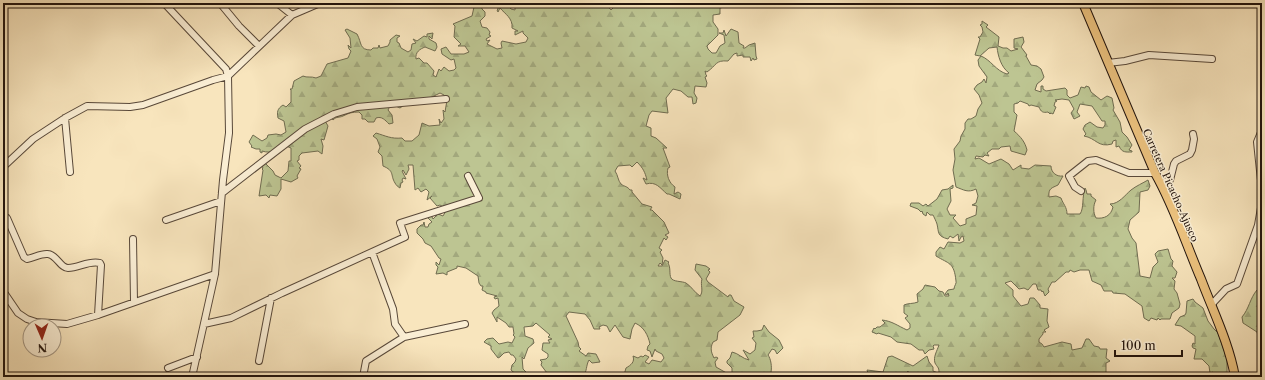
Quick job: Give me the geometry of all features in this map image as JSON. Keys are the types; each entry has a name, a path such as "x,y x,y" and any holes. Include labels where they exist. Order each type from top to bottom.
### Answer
{"main road":[{"name":"Carretera Picacho-Ajusco","path":"1083,3 1212,304 1224,338 1235,377"}],"street":[{"path":"164,3 226,69 228,76 228,133 215,274 192,377"},
{"path":"220,3 258,46"},
{"path":"277,3 292,15"},
{"path":"3,166 33,139 65,118 87,106 130,107 143,105 206,82 228,76 292,15 320,3"},
{"path":"1108,64 1149,55 1212,59"},
{"path":"222,194 305,129 334,114 357,107 446,99"},
{"path":"65,118 70,172"},
{"path":"1262,130 1257,142 1262,190"},
{"path":"1161,183 1170,180 1176,161 1190,154 1194,145 1193,134"},
{"path":"1081,191 1074,187 1069,176 1091,160 1129,173 1155,173"},
{"path":"204,324 231,318 271,298 405,237 400,223 479,198 468,176"},
{"path":"166,220 221,200"},
{"path":"1212,304 1226,289 1237,284 1258,225 1262,202"},
{"path":"7,218 24,258 27,259 46,253 51,254 65,268 95,262 100,263 98,315"},
{"path":"133,239 134,302"},
{"path":"372,252 393,309 395,324 404,337"},
{"path":"3,291 18,313 27,319 36,322 67,324 98,315 215,274"},
{"path":"259,361 271,298"},
{"path":"363,377 366,361 404,337 465,324"},
{"path":"168,368 197,357"}],"green space":[{"path":"472,3 481,3 485,16 480,21 482,27 487,28 490,32 489,35 491,36 486,39 487,41 490,40 487,44 497,49 502,48 502,41 516,44 526,42 528,38 523,31 515,35 515,31 518,31 512,28 510,19 500,8 498,12 497,4 505,4 511,9 515,10 515,7 518,7 517,3 605,3 611,10 616,3 726,3 724,7 720,8 720,14 713,15 713,22 718,29 718,35 707,46 708,49 712,53 716,53 720,46 725,43 724,35 719,33 723,33 724,30 726,36 731,29 738,32 739,43 744,46 743,48 755,43 757,59 754,60 753,58 751,61 750,57 743,57 743,55 737,56 737,53 734,54 728,61 718,62 707,72 705,71 707,76 705,77 707,83 706,87 695,86 694,93 697,98 696,103 693,104 692,97 688,97 681,91 673,89 666,98 668,113 652,111 649,115 646,126 651,128 651,136 656,138 667,148 663,148 670,167 667,171 668,176 671,183 675,187 674,194 678,192 681,194 680,199 667,194 653,183 646,184 643,178 647,180 645,172 637,162 632,167 630,165 618,166 615,171 621,184 632,190 642,204 652,207 650,210 652,210 664,222 669,233 665,235 668,237 666,240 664,238 659,248 662,250 660,252 663,258 662,265 660,263 658,266 662,266 665,260 669,262 670,276 672,279 686,283 700,296 702,292 702,279 695,270 696,264 706,266 710,269 708,270 710,272 706,279 708,282 728,297 731,295 734,301 744,307 740,315 718,332 717,340 713,342 711,348 712,354 714,358 718,358 715,362 716,367 730,375 732,373 732,368 727,361 732,352 749,360 743,350 750,354 755,350 756,343 752,338 754,337 753,331 762,330 764,325 769,332 779,340 783,348 777,354 775,350 772,349 768,355 771,363 771,372 774,377 622,377 626,368 633,362 633,356 638,358 645,355 649,357 645,362 649,364 652,360 661,362 664,358 662,354 655,349 652,357 650,351 647,350 650,344 647,334 643,329 635,323 630,339 623,337 615,325 610,332 607,326 603,325 599,327 600,329 594,329 590,320 585,314 569,312 566,316 581,349 579,351 586,356 588,353 596,354 600,362 592,363 589,360 583,377 550,377 541,365 542,362 540,360 548,357 548,354 542,350 543,343 550,343 548,340 552,339 548,337 550,335 536,323 533,326 524,327 525,336 533,339 534,343 528,348 524,359 522,357 523,369 527,373 526,374 528,377 519,377 511,370 516,359 513,355 509,352 504,353 498,358 491,349 491,346 484,342 487,339 493,338 499,344 508,342 512,343 515,337 513,335 513,327 509,327 497,317 497,322 492,313 499,306 498,298 495,299 494,297 497,296 486,293 482,290 483,286 479,283 478,276 466,268 457,266 457,268 447,272 447,275 443,273 436,274 438,267 436,262 439,265 441,259 431,246 425,243 417,233 417,229 423,225 424,222 425,227 428,227 432,222 427,217 431,215 433,219 438,214 443,216 447,209 440,205 437,206 430,198 432,196 427,200 429,192 426,189 421,192 418,188 415,190 413,165 408,165 409,169 406,175 403,170 402,171 406,179 403,178 400,188 397,186 391,171 383,166 382,156 378,152 380,147 377,139 373,136 376,133 392,138 402,138 405,141 412,141 419,135 422,123 429,126 440,125 439,119 441,123 444,119 443,110 445,112 447,100 444,95 440,93 432,98 407,103 400,108 391,104 388,110 392,115 393,123 389,124 380,118 376,118 374,122 368,122 365,119 362,119 362,115 359,112 352,112 333,120 330,116 324,119 328,126 324,140 321,139 323,146 322,154 318,151 302,153 297,161 301,166 297,176 298,178 291,182 281,179 281,189 277,196 270,195 269,198 266,195 259,196 263,170 262,166 260,167 265,163 275,175 281,178 288,171 289,161 291,161 291,148 286,146 271,152 262,151 262,153 260,152 260,149 251,147 252,146 249,142 253,135 262,141 267,138 268,135 281,135 286,132 284,121 278,118 278,112 281,106 283,105 286,107 291,102 290,89 292,89 294,81 303,76 316,78 321,76 327,64 348,58 351,51 348,45 351,48 350,38 345,30 347,29 357,34 361,45 367,50 378,48 379,45 380,48 388,46 390,40 396,35 400,36 397,38 397,42 401,48 408,52 411,50 412,44 416,43 413,39 417,41 424,36 427,37 427,34 433,33 432,39 429,36 429,39 436,43 437,47 435,51 425,47 417,53 416,59 419,58 424,63 427,63 434,71 433,75 436,77 439,69 441,71 444,67 449,71 456,68 454,59 451,60 442,54 441,49 446,47 451,54 464,54 469,52 465,46 458,46 461,44 454,37 455,26 453,24 472,16 474,7"},
{"path":"982,21 988,25 986,27 999,37 998,46 1003,48 1007,48 1011,51 1018,49 1014,48 1014,39 1023,37 1024,42 1021,47 1027,55 1026,56 1031,65 1037,66 1041,69 1044,77 1037,84 1035,90 1041,92 1041,86 1043,86 1043,89 1046,91 1065,88 1067,90 1067,95 1070,98 1078,95 1081,87 1085,88 1086,86 1089,87 1091,92 1101,100 1107,96 1112,98 1113,110 1120,122 1122,132 1132,145 1129,150 1132,152 1124,152 1119,146 1116,147 1116,140 1113,141 1112,144 1103,145 1084,136 1086,134 1083,129 1085,125 1090,122 1097,127 1103,128 1105,121 1102,121 1092,106 1080,104 1077,112 1080,116 1074,119 1071,113 1074,109 1069,100 1062,99 1055,100 1057,101 1055,102 1054,106 1056,107 1053,114 1042,112 1039,107 1029,106 1028,104 1020,101 1014,104 1014,112 1017,115 1014,131 1025,144 1027,150 1025,155 1011,151 1010,146 992,149 987,153 989,156 976,156 975,159 979,158 989,164 1001,159 1009,164 1013,170 1021,165 1021,168 1029,169 1035,165 1051,166 1054,174 1063,176 1058,185 1050,190 1049,197 1056,196 1061,198 1066,207 1067,214 1080,214 1085,188 1087,194 1091,194 1091,196 1096,200 1094,204 1094,214 1096,218 1107,216 1111,213 1113,207 1110,204 1119,201 1133,189 1148,180 1150,186 1148,190 1140,192 1139,212 1130,220 1128,229 1136,243 1140,276 1150,278 1153,267 1158,262 1155,254 1158,251 1168,249 1173,261 1172,266 1177,272 1175,278 1172,278 1175,281 1174,289 1177,293 1180,304 1179,308 1172,313 1170,319 1160,320 1158,318 1157,320 1151,318 1149,321 1144,318 1142,306 1125,294 1104,291 1101,285 1092,281 1089,270 1074,272 1070,270 1069,272 1066,272 1055,282 1052,282 1048,289 1049,292 1045,296 1043,291 1038,290 1036,284 1033,284 1028,290 1024,288 1019,289 1011,281 1005,283 1013,290 1013,296 1021,306 1028,304 1030,298 1034,298 1040,305 1040,308 1048,309 1047,321 1049,327 1044,330 1046,332 1043,332 1039,339 1039,342 1044,347 1062,342 1071,344 1072,350 1082,348 1086,339 1089,339 1094,346 1099,347 1100,349 1107,349 1106,358 1110,361 1106,363 1106,377 911,377 908,371 902,377 864,377 865,373 868,373 867,370 883,372 888,357 892,356 913,366 927,356 933,367 933,371 939,372 934,358 939,345 934,345 934,349 929,350 925,354 923,350 919,350 911,344 897,342 891,337 872,332 874,328 880,327 885,323 882,320 907,330 910,328 910,324 905,318 908,316 904,313 904,305 918,302 917,294 925,285 935,287 939,291 943,292 945,296 949,296 948,293 947,295 945,294 948,290 954,289 956,282 954,270 948,262 936,256 936,252 940,247 944,249 948,242 960,243 964,241 963,236 959,241 958,234 953,238 950,236 948,239 942,237 939,234 933,215 930,215 927,212 926,216 922,211 921,212 910,206 911,203 919,203 923,206 926,204 928,206 937,199 942,190 948,189 953,185 953,188 950,189 951,201 947,209 950,215 956,215 953,218 960,226 966,224 966,219 976,215 977,206 972,205 976,203 978,196 976,189 968,191 956,187 953,170 955,159 954,149 960,141 965,129 965,123 968,119 976,116 982,103 979,95 974,89 984,79 986,83 987,77 979,66 978,60 981,56 1003,73 1009,73 1000,61 997,47 989,48 980,56 975,55 980,39 978,37 980,37 983,32 980,25 982,24"},
{"path":"1257,290 1262,293 1262,343 1260,343 1257,332 1243,323 1242,317"},
{"path":"1193,299 1203,308 1208,321 1218,333 1227,359 1227,377 1217,377 1213,372 1210,373 1209,366 1202,359 1194,359 1196,349 1192,346 1193,343 1195,344 1195,336 1181,326 1175,325 1180,317 1186,313 1187,301"}]}
